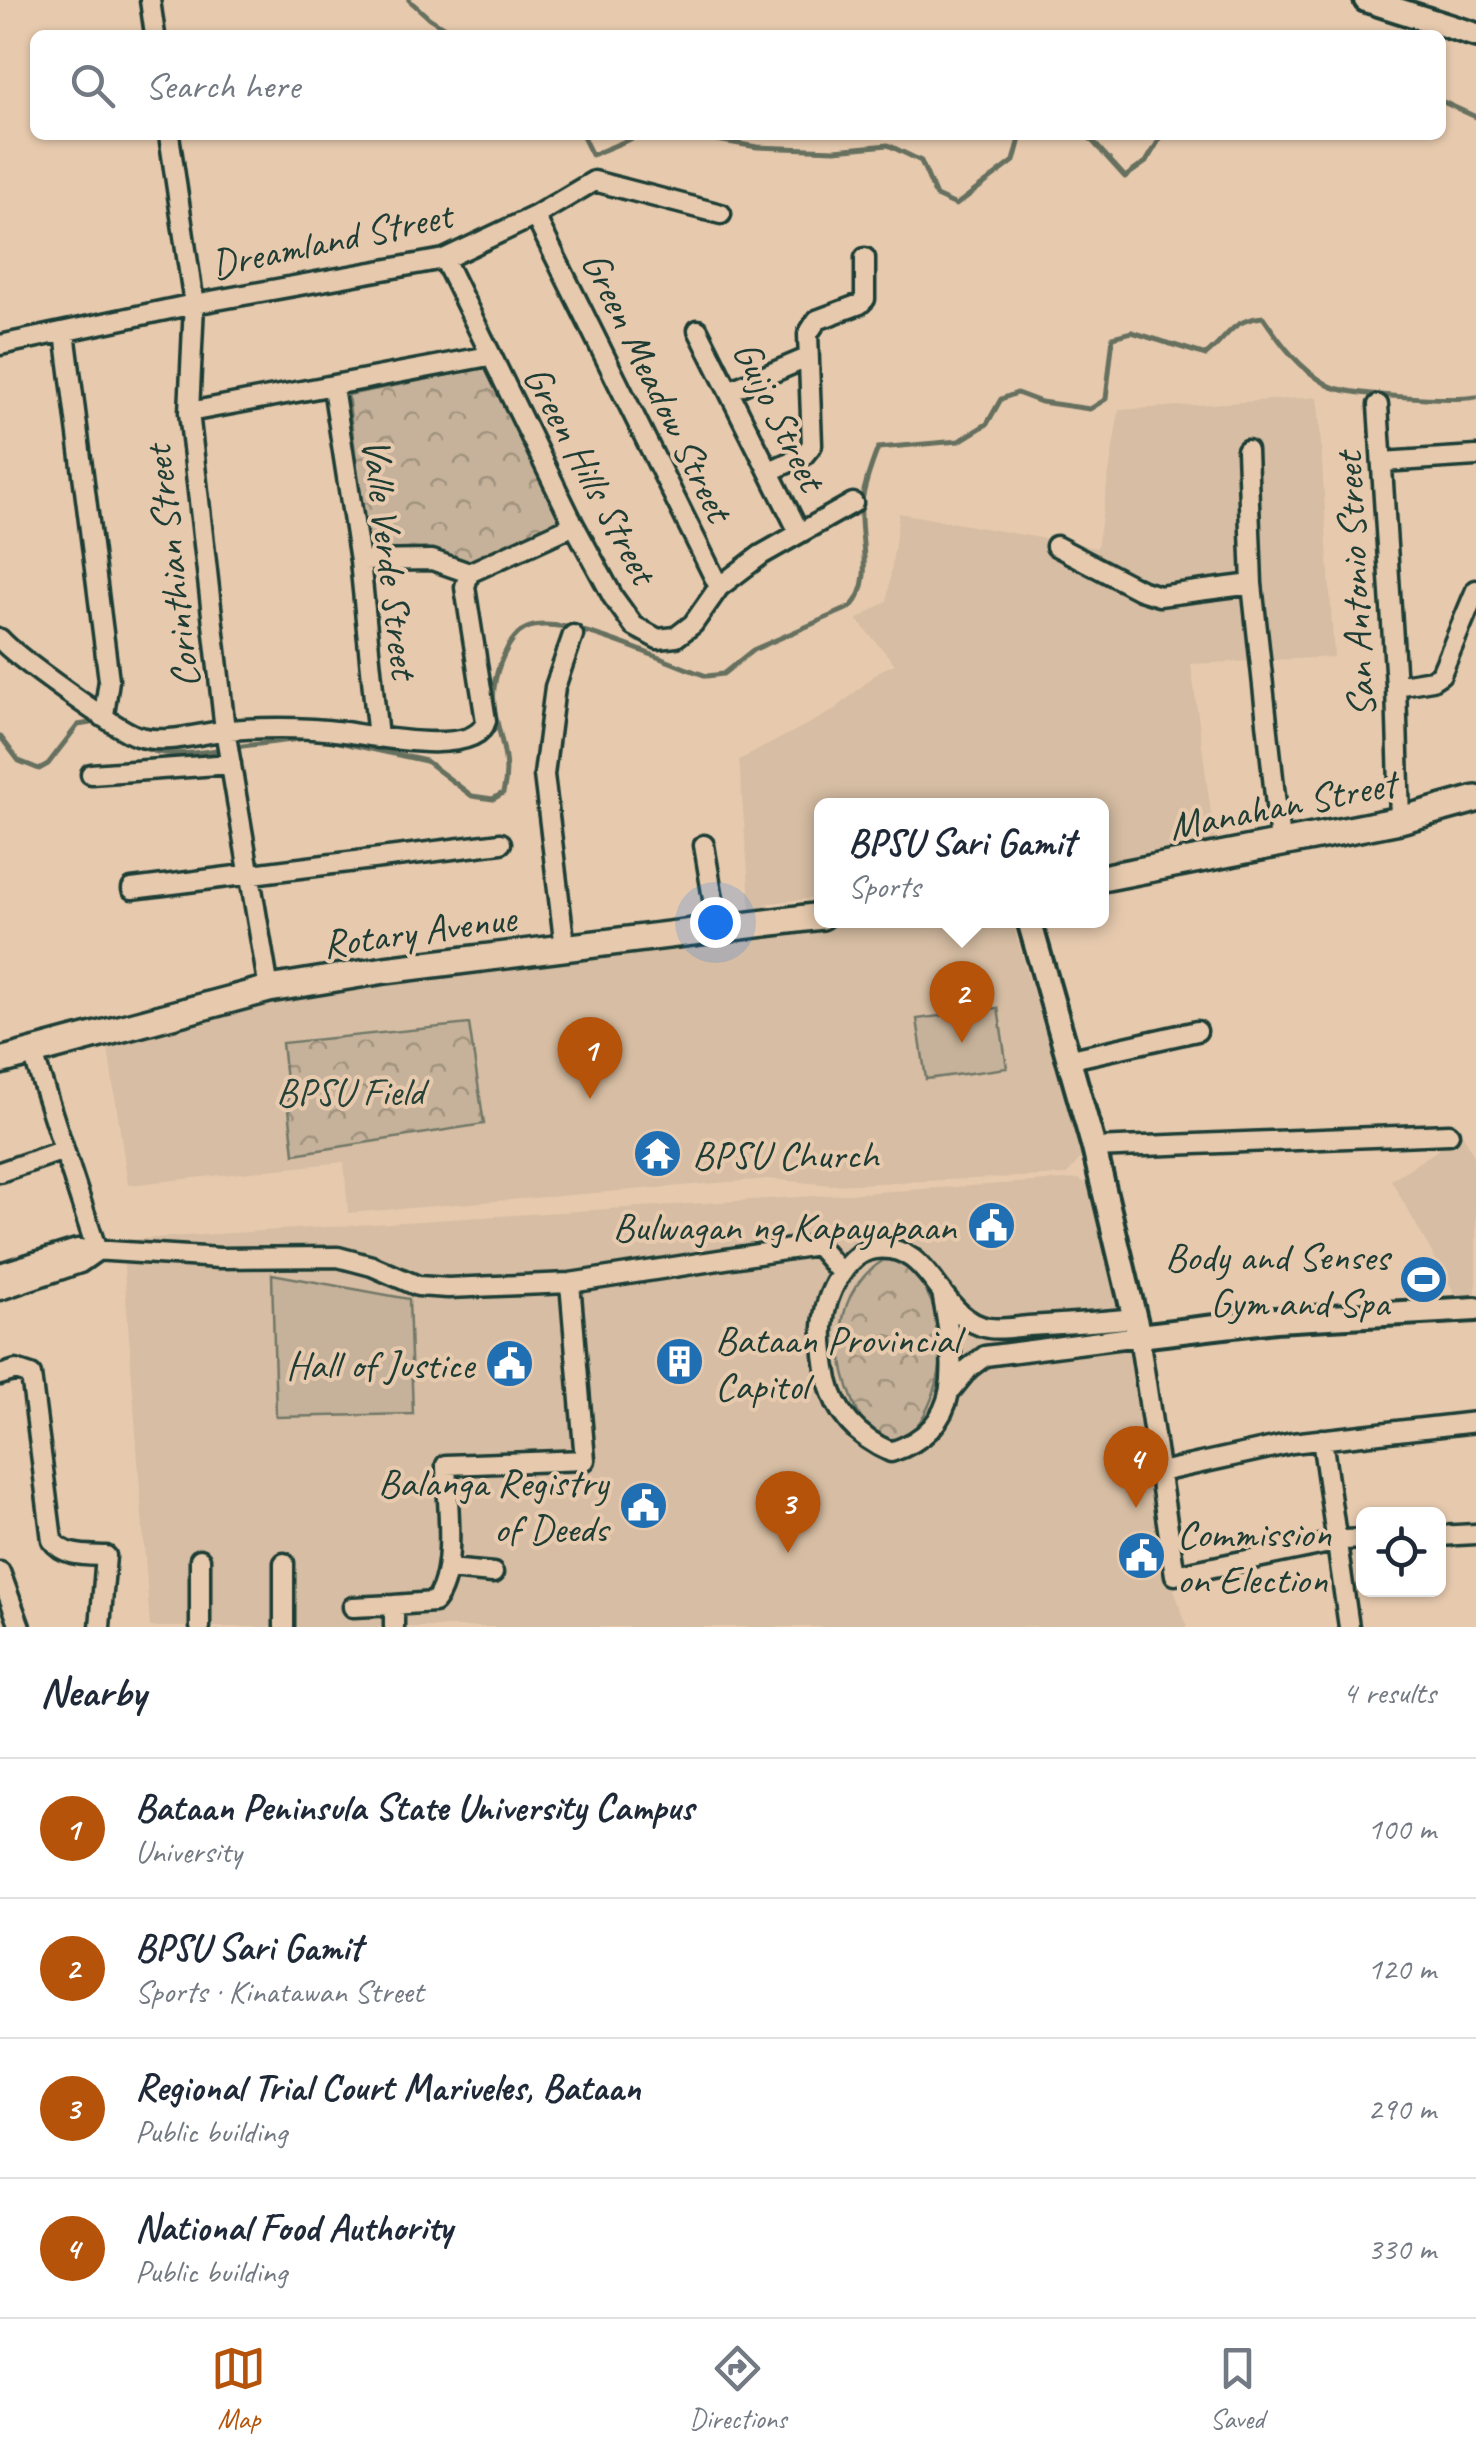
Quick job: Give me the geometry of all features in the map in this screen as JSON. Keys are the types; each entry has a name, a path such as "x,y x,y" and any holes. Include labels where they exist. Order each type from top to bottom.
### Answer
{"main road":[{"name":"Manahan Street","path":"1109,877 1400,820 1476,799"},
{"name":"Rotary Avenue","path":"0,1061 269,989 385,970 814,917"}],"street":[{"path":"150,0 154,30"},
{"path":"1366,0 1476,35"},
{"name":"Corinthian Street","path":"170,140 194,304 188,412 228,749 269,989"},
{"name":"Dreamland Street","path":"0,345 194,304 444,259 535,216 581,186 594,182 721,214"},
{"name":"Green Meadow Street","path":"535,216 719,587"},
{"path":"770,471 803,456 812,445 808,334 818,320 865,299 865,258"},
{"name":"Green Hills Street","path":"444,259 574,524 613,597 634,626 658,639 676,637 693,624 719,587 798,532 853,504"},
{"name":"Guijo Street","path":"698,330 798,532"},
{"path":"65,332 110,680 104,715"},
{"path":"188,412 489,356"},
{"path":"729,392 807,358"},
{"name":"Valle Verde Street","path":"333,387 360,562 378,738"},
{"name":"San Antonio Street","path":"1378,406 1396,686 1400,820"},
{"path":"1247,450 1252,584 1280,842"},
{"path":"1382,462 1476,456"},
{"path":"360,562 432,560 469,573 574,524"},
{"path":"1056,546 1159,596 1252,584"},
{"path":"91,774 228,749 283,728 445,742 476,736 483,731 486,720 465,586 469,573"},
{"path":"1396,686 1432,680 1440,674 1476,590"},
{"path":"565,948 544,775 555,688 573,635"},
{"path":"0,639 136,736 228,749"},
{"path":"132,889 502,843"},
{"path":"704,845 718,929"},
{"path":"1031,928 1094,1148 1137,1327 1175,1574 1356,1541"},
{"path":"1067,1060 1197,1032"},
{"path":"32,1051 97,1251"},
{"path":"1094,1148 1449,1134"},
{"path":"0,1172 64,1150"},
{"path":"0,1274 77,1249 220,1258 338,1258 431,1288 570,1284 817,1245 841,1273"},
{"path":"1137,1327 1101,1323 988,1328 956,1310 914,1258 894,1249 866,1251 841,1273 822,1319 822,1342 834,1404 858,1432 891,1452 905,1447 938,1420 952,1389 985,1356 1137,1327 1476,1309"},
{"path":"0,1290 80,1263 97,1251"},
{"path":"353,1607 437,1600 448,1569 446,1465 585,1460 570,1284"},
{"path":"942,1292 952,1389"},
{"path":"0,1375 16,1370 31,1376 52,1540 59,1549 106,1556 100,1627"},
{"path":"1160,1472 1322,1439 1476,1422"},
{"path":"1322,1439 1350,1627"},
{"path":"1446,1536 1476,1534"},
{"path":"200,1559 200,1627"},
{"path":"284,1563 284,1627"},
{"path":"448,1569 493,1573"},
{"path":"0,1572 20,1627"},
{"path":"394,1606 394,1627"}],"shaded area":[{"path":"1318,397 1334,657 1191,664 1215,843 1109,861 1109,798 814,798 814,898 770,903 751,912 739,760 833,711 881,670 895,664 857,620 887,601 899,513 1097,548 1119,410"},
{"path":"814,927 1014,928 1082,1156 1067,1175 832,1185 767,1179 348,1213 344,1162 128,1185 107,1042 277,1002 694,940"},
{"path":"1463,1134 1476,1160 1476,1294 1455,1294 1391,1180"},
{"path":"1079,1179 1089,1185 1096,1197 1120,1283 1167,1569 1187,1627 150,1627 122,1240"}],"green space":[{"path":"488,367 560,522 468,563 367,552 348,395"},
{"path":"998,1008 1007,1068 926,1079 917,1019"},
{"name":"BPSU Field","path":"469,1024 484,1124 294,1154 282,1043"},
{"path":"884,1260 903,1261 922,1283 938,1321 941,1350 934,1391 921,1420 900,1439 888,1441 870,1432 859,1416 847,1384 841,1344 842,1324 855,1288"},
{"path":"272,1274 409,1299 413,1414 276,1417"}],"waterway":[{"path":"409,0 448,30"},
{"path":"1446,103 1476,117"},
{"path":"584,140 592,155 628,140"},
{"path":"717,140 757,147 835,150 888,145 921,161 936,196 956,205 1014,161 1020,140"},
{"path":"1092,140 1125,177 1146,162 1159,140"},
{"path":"234,747 316,737 426,761 472,796 493,799 503,793 506,779 494,688 504,655 519,633 542,625 588,632 707,676 723,674 753,650 851,607 862,585 861,508 878,448 959,441 987,424 1001,399 1017,393 1041,402 1090,409 1106,399 1113,337 1132,332 1206,355 1237,326 1263,317 1291,355 1328,385 1400,397 1476,397"},
{"path":"0,736 19,761 39,769 48,764 78,725 97,722"},
{"path":"111,731 151,751 192,753 223,749"}],"place":[{"name":"BPSU Sari Gamit","path":"962,1043"},
{"name":"Bataan Peninsula State University Campus","path":"590,1099"},
{"name":"BPSU Church","path":"657,1154"},
{"name":"Bulwagan ng Kapayapaan","path":"991,1226"},
{"name":"Body and Senses Gym and Spa","path":"1424,1279"},
{"name":"Bataan Provincial Capitol","path":"680,1362"},
{"name":"Hall of Justice","path":"509,1364"},
{"name":"Balanga Registry of Deeds","path":"643,1505"},
{"name":"National Food Authority","path":"1136,1508"},
{"name":"Regional Trial Court Mariveles, Bataan","path":"788,1553"},
{"name":"Commission on Election","path":"1142,1556"}]}
